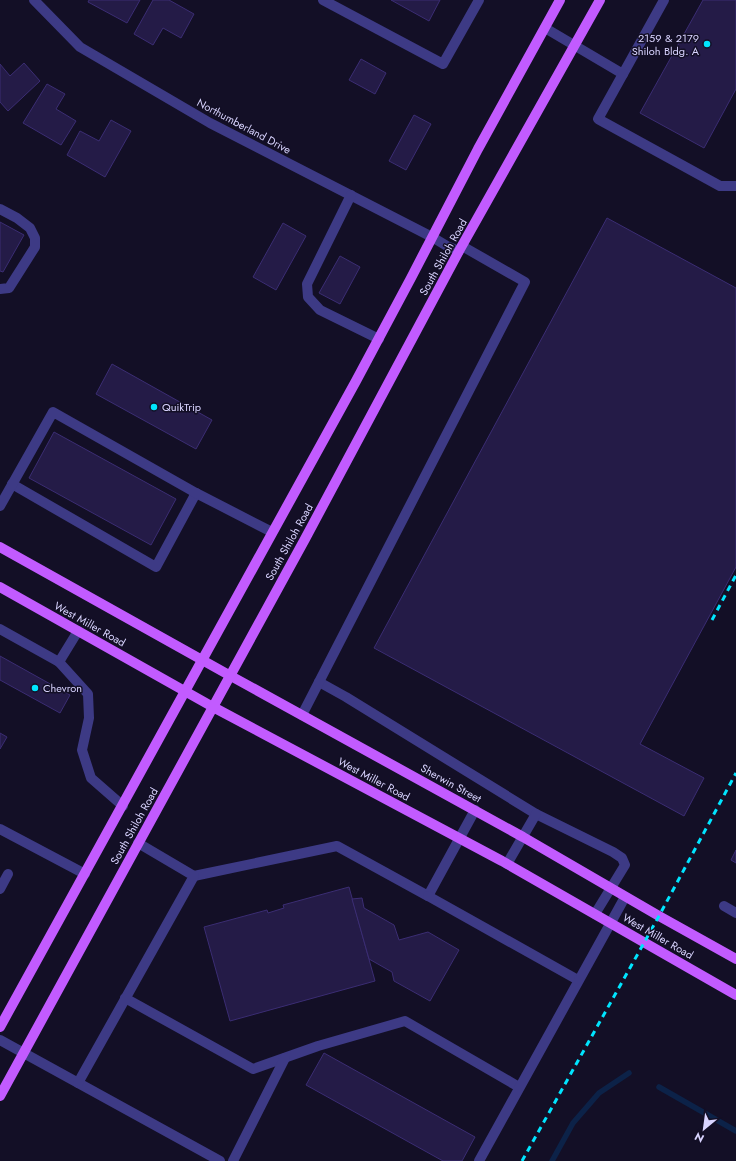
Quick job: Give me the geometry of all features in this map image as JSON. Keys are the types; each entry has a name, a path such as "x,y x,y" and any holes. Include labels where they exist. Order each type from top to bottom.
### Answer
{"main road":[{"name":"South Shiloh Road","path":"0,1027 186,692 202,660 379,339 478,149 560,0"},
{"name":"South Shiloh Road","path":"0,1096 348,459 460,248 600,0"},
{"name":"West Miller Road","path":"0,547 229,675"},
{"name":"West Miller Road","path":"0,587 213,707 507,864 736,995"},
{"name":"Sherwin Street","path":"229,675 475,810 659,916"},
{"name":"West Miller Road","path":"659,916 736,959"}],"street":[{"name":"Northumberland Drive","path":"34,0 80,47 210,122 447,246 460,248 525,282 319,682"},
{"path":"323,0 443,64 479,0"},
{"path":"664,0 598,119 720,186 736,186"},
{"path":"544,28 623,74"},
{"path":"351,195 307,284 308,297 320,310 379,339"},
{"path":"0,209 17,218 30,228 35,238 34,247 9,288 0,289"},
{"path":"0,506 53,412 196,493 272,532"},
{"path":"12,484 156,567 196,493"},
{"path":"0,629 59,662 88,694 88,718 82,750 91,778 123,806"},
{"path":"59,662 78,631"},
{"path":"302,715 319,682 346,697 536,814 622,858 625,865 595,914"},
{"path":"428,896 475,810"},
{"path":"507,864 536,814"},
{"path":"0,829 85,874"},
{"path":"138,843 194,876 337,846 578,980"},
{"path":"0,889 8,874"},
{"path":"78,1083 194,876"},
{"path":"479,1161 625,897"},
{"path":"724,906 736,913"},
{"path":"125,998 253,1069 318,1046 405,1021 519,1087"},
{"path":"0,1040 220,1161"},
{"path":"233,1161 285,1058"}],"building":[{"path":"89,0 140,0 127,23 88,2"},
{"path":"153,0 169,0 194,14 181,38 163,28 153,45 134,34"},
{"path":"391,0 440,0 429,21"},
{"name":"2159 & 2179 Shiloh Bldg. A","path":"703,0 736,0 736,89 704,148 640,113"},
{"path":"361,59 386,73 375,94 349,80"},
{"path":"24,63 40,81 8,111 0,102 0,64 10,76"},
{"path":"47,84 65,94 56,109 76,121 61,145 23,123"},
{"path":"414,115 431,124 406,170 389,161"},
{"path":"111,120 131,131 105,177 67,155 80,131 99,141"},
{"path":"607,218 736,288 736,567 640,744 704,778 684,816 374,648"},
{"path":"0,222 24,235 3,272 0,271"},
{"path":"283,223 306,236 276,290 253,277"},
{"path":"340,256 360,267 340,304 319,293"},
{"name":"QuikTrip","path":"112,364 212,420 196,449 96,394"},
{"path":"54,432 176,499 151,545 29,478"},
{"name":"Chevron","path":"0,656 70,695 60,713 0,680"},
{"path":"0,733 7,737 0,749"},
{"path":"736,850 736,863 731,860"},
{"path":"349,887 375,981 230,1021 204,927 267,910 268,913 284,908 283,905"},
{"path":"362,898 364,908 394,925 399,940 428,932 459,950 430,1001 394,981 392,972 369,959 352,899"},
{"path":"324,1053 475,1137 462,1161 443,1161 306,1085"}],"waterway":[{"path":"552,1161 573,1123 599,1093 629,1073"},
{"path":"659,1087 736,1131"}],"railway":[{"path":"712,620 736,575"},
{"path":"522,1161 659,916 736,773"}],"place":[{"name":"2159 & 2179 Shiloh Bldg. A","path":"707,44"},
{"name":"QuikTrip","path":"154,407"},
{"name":"Chevron","path":"35,688"}]}
